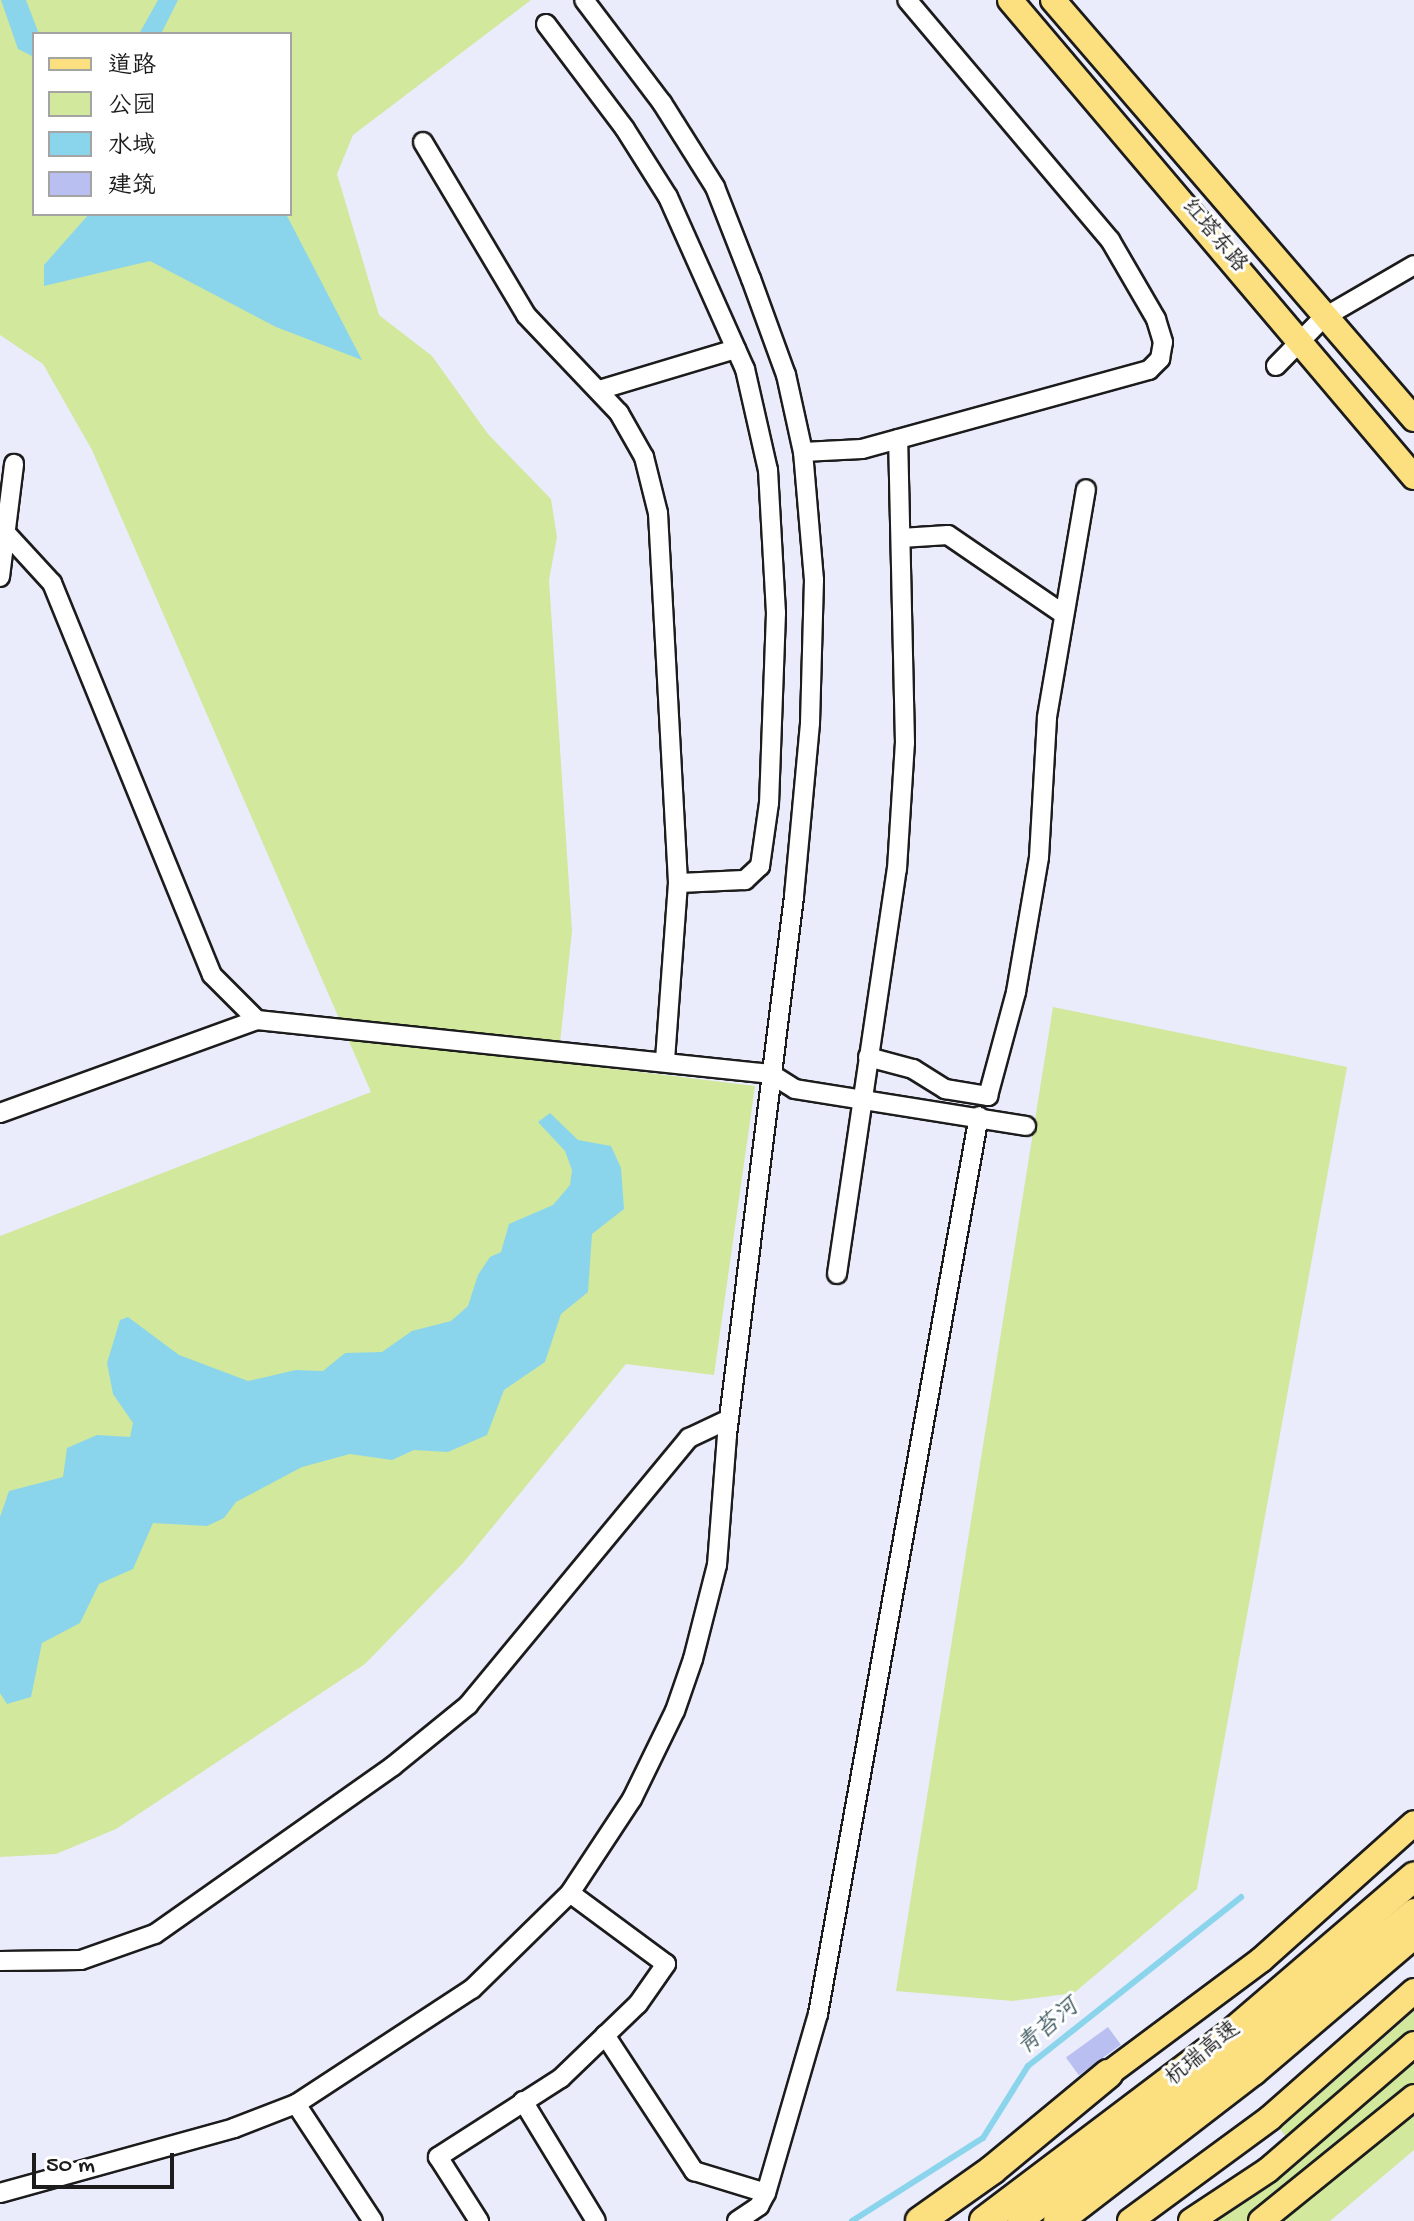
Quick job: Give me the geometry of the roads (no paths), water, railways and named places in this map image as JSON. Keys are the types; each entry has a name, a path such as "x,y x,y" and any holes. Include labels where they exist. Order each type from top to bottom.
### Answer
{"highway":[{"name":"杭瑞高速","path":"984,2221 1226,2038 1414,1877"},
{"name":"杭瑞高速","path":"1058,2221 1253,2071 1414,1934"},
{"path":"920,2221 992,2170 1108,2074"}],"main road":[{"name":"红塔东路","path":"1010,0 1414,477"},
{"name":"红塔东路","path":"1053,0 1323,318 1414,419"},
{"path":"1108,2074 1261,1960 1414,1823"},
{"path":"1020,2221 1261,2038 1414,1911"},
{"path":"1130,2221 1270,2118 1414,1991"},
{"path":"1191,2221 1268,2170 1414,2044"},
{"path":"1261,2221 1414,2097"}],"street":[{"path":"0,2193 234,2128 296,2104 472,1989 570,1893 632,1799 675,1711 693,1659 717,1565 729,1419 810,723 814,580 803,452 786,375 715,187 662,103 584,0"},
{"path":"803,452 862,449 1149,370 1160,359 1163,342 1156,319 1110,240 907,0"},
{"path":"546,24 625,129 668,197 736,349 768,470 776,613 769,803 760,866 745,880 678,883"},
{"path":"423,142 526,315 619,413 644,457 658,513 678,883 665,1061"},
{"path":"1276,366 1323,318 1414,265"},
{"path":"599,390 736,349"},
{"path":"837,1274 897,869 905,743 898,439"},
{"path":"0,577 14,464"},
{"path":"868,1057 913,1069 945,1089 988,1096 1016,992 1039,857 1047,717 1062,613 1086,489"},
{"path":"6,533 52,583 212,975 257,1020"},
{"path":"901,538 948,535 1062,613"},
{"path":"0,1113 257,1020 771,1074 795,1089 979,1116 1026,1126"},
{"path":"737,2221 759,2206 766,2193 818,2014 979,1116"},
{"path":"0,1961 81,1960 155,1934 393,1766 468,1705 689,1438 729,1419"},
{"path":"479,2221 438,2157 561,2078 638,2004 666,1964 570,1893"},
{"path":"605,2035 694,2171 766,2193"},
{"path":"523,2101 596,2221"},
{"path":"296,2104 373,2221"}],"water":[{"path":"1,0 26,0 38,32 32,32 32,56 18,49"},
{"path":"158,0 178,0 162,32 140,32"},
{"path":"87,216 287,216 362,360 276,327 150,261 44,286 44,265"},
{"path":"550,1113 578,1140 611,1146 621,1168 624,1209 592,1234 588,1292 561,1314 545,1362 504,1390 487,1435 448,1452 414,1450 392,1460 350,1454 302,1467 236,1502 224,1518 207,1526 153,1523 133,1569 99,1584 80,1623 42,1643 31,1697 7,1704 0,1693 0,1517 9,1491 63,1477 67,1448 97,1435 130,1437 133,1423 113,1394 107,1363 120,1320 128,1317 179,1355 248,1381 296,1370 323,1371 345,1353 382,1352 412,1331 451,1321 468,1306 478,1275 490,1257 501,1252 509,1224 553,1205 570,1185 572,1170 565,1151 538,1122"}],"waterway":[{"name":"青苔河","path":"852,2221 983,2138 1028,2066 1241,1897"}]}
